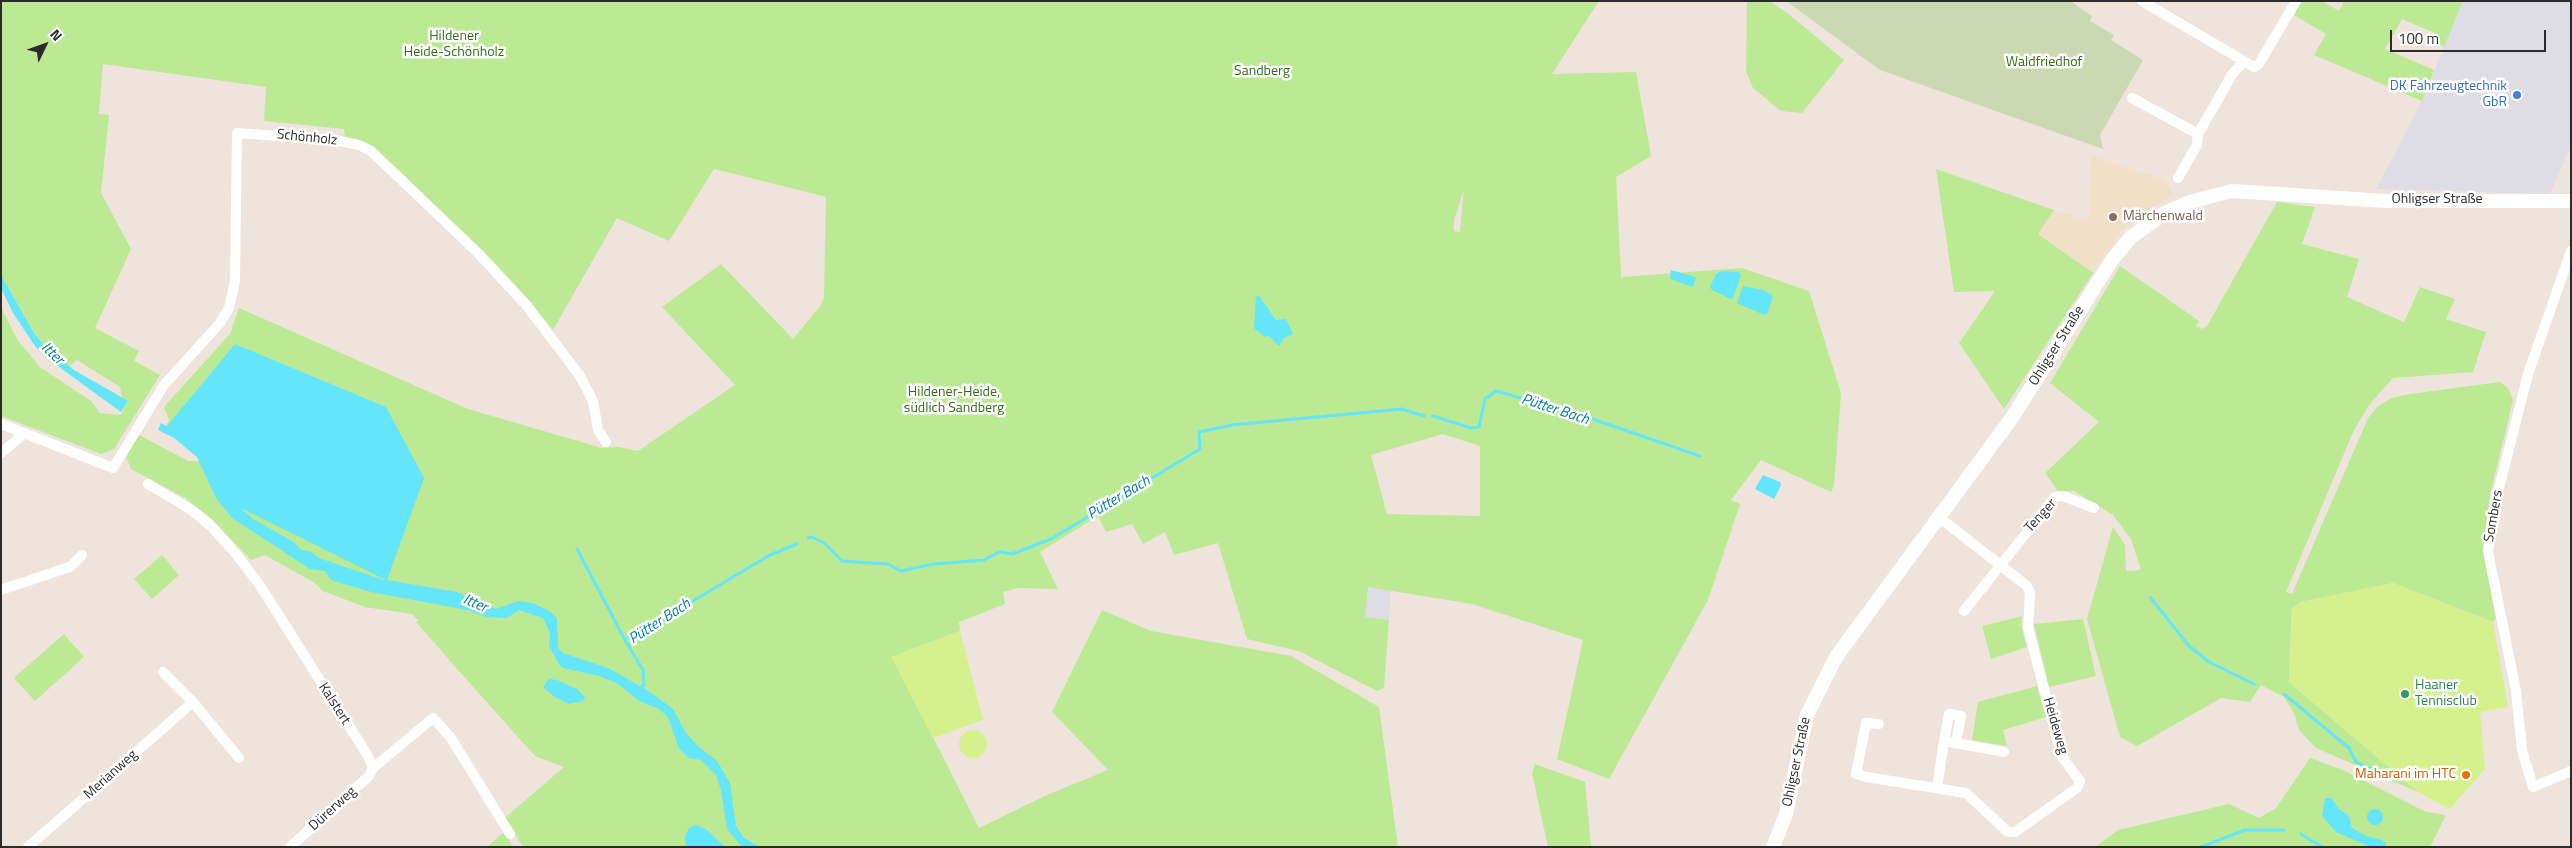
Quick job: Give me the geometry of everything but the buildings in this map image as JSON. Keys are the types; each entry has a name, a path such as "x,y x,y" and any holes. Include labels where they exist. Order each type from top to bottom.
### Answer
{"main road":[{"name":"Ohligser Straße","path":"1773,847 1786,814 1807,715 1819,687 1854,631 1940,518 2011,419 2112,260 2131,237 2165,213 2190,202 2216,194 2248,191 2386,201 2571,201"}],"street":[{"path":"2142,1 2254,67 2259,64 2296,1"},
{"path":"2178,178 2197,145 2198,134 2233,73 2244,62"},
{"path":"2132,98 2198,134"},
{"name":"Schönholz","path":"25,433 113,468 164,385 220,323 229,308 235,281 237,133 334,140 359,145 371,150 479,254 527,306 580,376 593,401 598,430 606,442"},
{"name":"Sombers","path":"2571,251 2528,374 2489,531 2490,570 2511,663 2522,750 2533,787 2571,771"},
{"path":"1,424 25,433 1,453"},
{"name":"Kalstert","path":"148,484 190,509 211,526 236,554 259,584 368,756 372,768"},
{"name":"Tenger","path":"2000,565 2055,497 2063,496 2094,508"},
{"name":"Heideweg","path":"1878,724 1866,723 1856,774 1966,793 2008,832 2015,832 2077,788 2080,781 2062,757 2028,628 2030,593 2027,586 1940,518"},
{"path":"1,590 70,567 82,555"},
{"path":"1964,611 2000,565"},
{"path":"163,672 193,702 239,758"},
{"name":"Merianweg","path":"28,847 193,702"},
{"path":"1937,788 1949,714 1961,716 1956,743"},
{"path":"372,768 434,718 451,738 510,834"},
{"path":"1944,741 2004,752"},
{"name":"Dürerweg","path":"290,847 368,776 372,768"}],"shaded area":[{"path":"2463,1 2571,1 2571,146 2550,194 2376,189 2422,101"},
{"name":"Märchenwald","path":"2091,156 2165,180 2173,194 2123,229 2093,273 2038,233 2054,210 2089,221"},
{"path":"1368,587 1391,589 1389,620 1365,617"}],"green space":[{"path":"1,1 1599,1 1552,74 1636,72 1651,156 1616,177 1621,277 1742,268 1809,291 1841,393 1834,486 1831,492 1761,460 1731,500 1740,504 1708,600 1609,779 1557,759 1583,640 1472,604 1368,587 1365,617 1389,620 1384,688 1377,691 1299,651 1247,639 1218,543 1174,555 1165,532 1143,544 1132,524 1106,532 1098,516 1040,552 1058,589 1018,588 1003,592 1005,604 959,622 960,631 892,657 979,828 1049,794 1108,770 1052,712 1102,610 1151,631 1291,656 1379,707 1398,847 523,847 505,818 564,767 535,756 416,622 418,620 412,614 365,607 323,591 313,582 265,555 251,560 212,519 185,498 131,469 127,459 128,452 139,435 188,461 212,461 166,426 169,420 164,407 230,334 239,308 468,409 602,448 619,447 638,451 735,385 662,307 721,264 793,339 820,306 824,298 826,197 714,169 669,241 617,218 553,330 531,302 481,250 393,165 345,139 344,129 264,121 266,87 103,64 99,114 109,115 101,193 131,249 95,328 139,351 134,361 160,375 114,449 101,454 1,416 1,307 17,339 40,367 91,401 100,413 121,415 128,401 122,399 120,387 77,360 69,366 44,345 34,333 1,275","holes":["1464,189 1460,232 1454,231 1454,220","1443,434 1480,446 1480,516 1387,514 1371,455"]},
{"path":"1747,1 1769,1 1786,12 1844,60 1802,113 1781,111 1753,88 1746,71"},
{"name":"Waldfriedhof","path":"1786,1 2074,1 2073,3 2092,16 2090,21 2114,35 2111,40 2143,60 2100,135 2103,149 1880,70"},
{"path":"2302,1 2322,1 2339,11 2344,1 2463,1 2444,47 2436,42 2437,34 2402,19 2385,49 2434,70 2422,101 2314,55 2326,34 2294,15"},
{"path":"1936,169 2054,210 2038,234 2093,273 2004,409 1959,343 1995,291 1954,292"},
{"path":"2277,202 2315,207 2302,244 2359,259 2347,297 2404,322 2420,287 2455,299 2446,319 2486,332 2473,372 2393,378 2369,405 2353,432 2286,592 2292,594 2368,418 2378,406 2392,398 2410,394 2500,382 2508,388 2513,400 2490,495 2483,549 2496,619 2493,622 2393,583 2301,602 2292,608 2289,682 2418,792 2316,748 2299,730 2294,713 2284,697 2261,685 2250,702 2221,698 2137,746 2120,737 2087,619 2113,527 2125,545 2126,571 2141,570 2131,539 2113,515 2074,491 2058,491 2045,473 2099,422 2050,383 2120,266 2199,321 2196,326 2202,329 2207,326"},
{"path":"162,555 179,575 152,599 134,579"},
{"name":"Haaner Tennisclub","path":"2393,583 2493,622 2508,707 2480,712 2485,769 2450,809 2418,792 2289,682 2292,608 2301,602"},
{"path":"2022,616 2021,625 2027,647 1991,659 1982,626"},
{"path":"2083,619 2096,676 2049,687 2034,624"},
{"path":"960,631 983,720 933,738 891,657"},
{"path":"64,634 84,657 35,701 14,678"},
{"path":"2037,686 2046,717 2003,730 2007,746 1972,740 1978,702"},
{"path":"973,730 983,734 987,744 983,754 973,758 963,754 959,744 963,734"},
{"path":"2310,758 2343,770 2426,812 2446,815 2430,847 2095,847 2118,830 2229,804 2259,818 2276,808"},
{"path":"1535,764 1585,782 1591,847 1548,847 1532,773"},
{"path":"504,832 513,847 487,847"}],"water":[{"path":"1671,270 1696,277 1693,287 1670,279"},
{"path":"1722,271 1738,272 1741,275 1731,299 1712,290 1710,287 1716,274"},
{"name":"Itter","path":"1,275 34,333 44,345 74,370 128,401 121,412 48,359 35,346 13,313 1,288"},
{"path":"1743,286 1763,290 1773,295 1768,313 1764,315 1737,303"},
{"path":"1259,296 1276,320 1286,319 1293,334 1284,338 1279,346 1269,336 1265,337 1254,328 1256,297"},
{"name":"Itter","path":"235,344 386,407 424,478 387,580 457,592 496,609 518,601 533,603 549,611 557,618 558,648 563,653 608,668 647,690 673,709 686,733 700,748 717,761 730,783 736,826 744,838 760,847 742,847 727,829 721,790 716,775 701,760 689,758 679,749 668,717 659,709 639,701 618,684 599,676 563,668 558,663 549,645 550,633 543,618 519,610 507,618 487,617 467,610 371,592 331,580 325,571 310,569 232,518 216,498 197,457 174,438 158,430 161,423 167,426","holes":["241,508 384,579 319,558 310,551 301,550 294,542 253,519"]},
{"path":"1763,475 1780,482 1781,485 1774,499 1755,489"},
{"path":"549,679 557,680 577,689 585,697 583,701 570,704 556,698 543,687"},
{"path":"2325,798 2331,798 2339,809 2349,816 2352,828 2366,836 2381,840 2386,843 2385,847 2370,847 2336,832 2322,816"},
{"path":"2375,809 2383,817 2375,825 2367,817"},
{"path":"696,825 706,829 725,847 686,847 685,837 689,828"}],"waterway":[{"name":"Pütter Bach","path":"1433,416 1471,428 1479,427 1485,399 1496,391 1578,414 1700,456"},
{"name":"Pütter Bach","path":"808,538 812,537 824,543 842,561 888,564 901,571 934,564 984,560 999,552 1012,554 1051,539 1200,449 1199,432 1232,425 1402,409 1424,416"},
{"name":"Pütter Bach","path":"638,688 644,685 643,670 625,640 663,618 666,620 672,617 671,614 770,555 797,544"},
{"path":"577,549 625,640"},
{"path":"2150,597 2189,646 2209,662 2254,684"},
{"path":"2284,694 2349,748 2356,762 2393,779"},
{"path":"2201,847 2245,830 2284,830"},
{"path":"2301,834 2322,847"}],"place":[{"name":"DK Fahrzeugtechnik GbR","path":"2517,95"},
{"name":"Märchenwald","path":"2113,217"},
{"name":"Haaner Tennisclub","path":"2405,694"},
{"name":"Maharani im HTC","path":"2466,775"}],"park label":[{"name":"Hildener Heide-Schönholz","path":"454,46"},
{"name":"Sandberg","path":"1262,72"},
{"name":"Hildener-Heide, südlich Sandberg","path":"954,402"}]}
